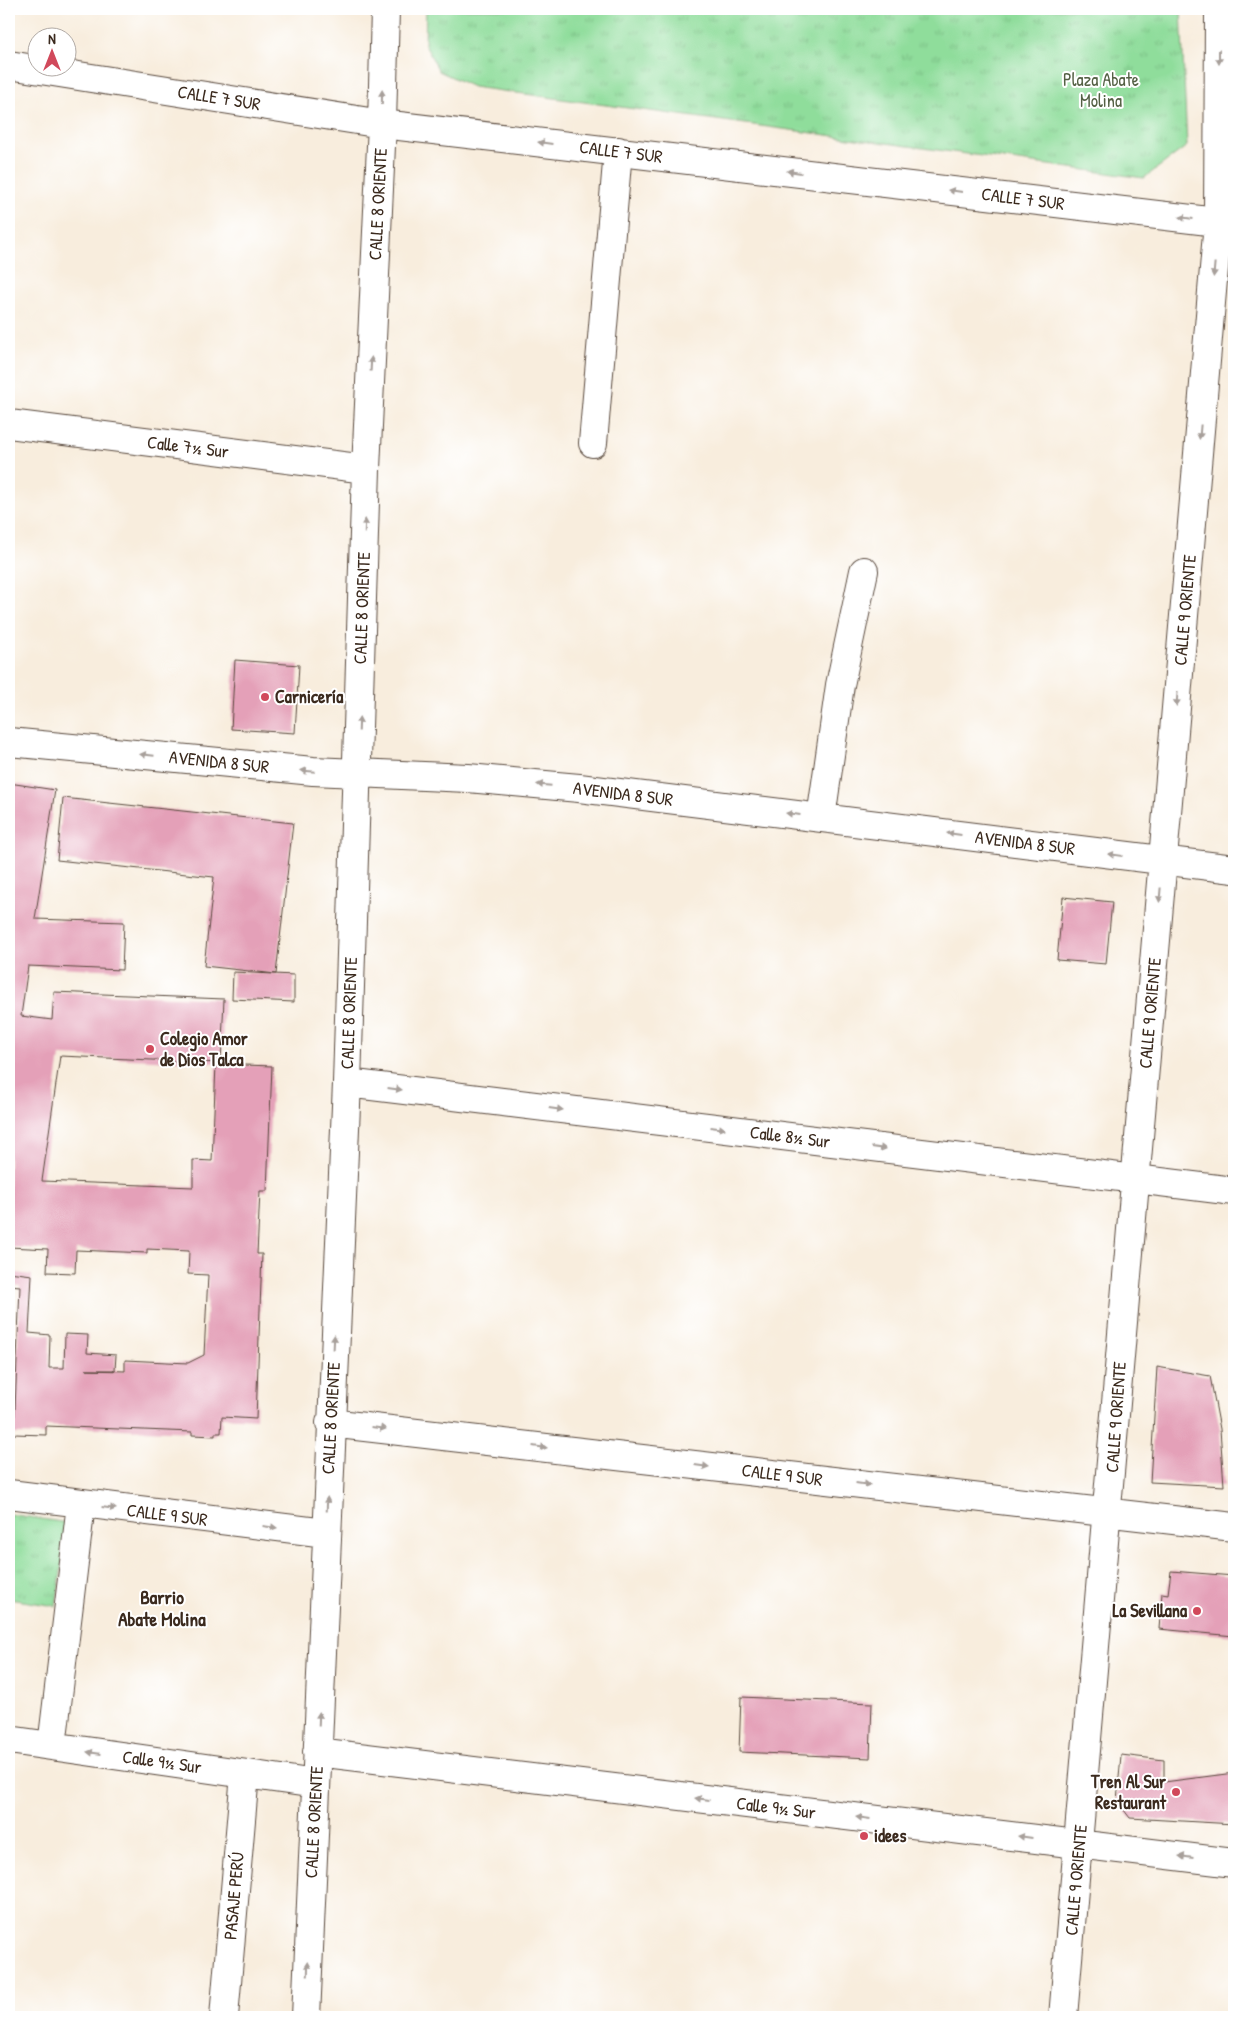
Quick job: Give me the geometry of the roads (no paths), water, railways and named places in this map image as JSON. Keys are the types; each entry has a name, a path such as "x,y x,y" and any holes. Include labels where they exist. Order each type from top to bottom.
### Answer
{"street":[{"name":"CALLE 8 ORIENTE","path":"306,2017 330,1423 347,1083 366,469 382,124 385,9"},
{"name":"CALLE 9 ORIENTE","path":"1064,2017 1108,1513 1134,1179 1226,223 1219,9"},
{"name":"CALLE 7 SUR","path":"9,65 382,124 1226,223"},
{"path":"593,442 618,151"},
{"name":"Calle 7½ Sur","path":"9,424 366,469"},
{"path":"821,818 840,684 864,571"},
{"name":"AVENIDA 8 SUR","path":"9,742 313,771 468,778 579,788 1234,869"},
{"name":"Calle 8½ Sur","path":"347,1083 1234,1191"},
{"name":"CALLE 9 SUR","path":"330,1423 1234,1527"},
{"name":"CALLE 9 SUR","path":"9,1494 326,1533"},
{"path":"52,1746 81,1504"},
{"name":"Calle 9½ Sur","path":"9,1740 316,1784"},
{"name":"Calle 9½ Sur","path":"317,1752 1234,1863"},
{"name":"PASAJE PERÚ","path":"224,2017 245,1774"}],"place":[{"name":"Carnicería","path":"265,697"},
{"name":"Colegio Amor de Dios Talca","path":"150,1049"},
{"name":"La Sevillana","path":"1197,1611"},
{"name":"Tren Al Sur Restaurant","path":"1176,1792"},
{"name":"idees","path":"864,1836"}],"district":[{"name":"Barrio Abate Molina","path":"162,1608"}],"park label":[{"name":"Plaza Abate Molina","path":"1101,90"}]}
